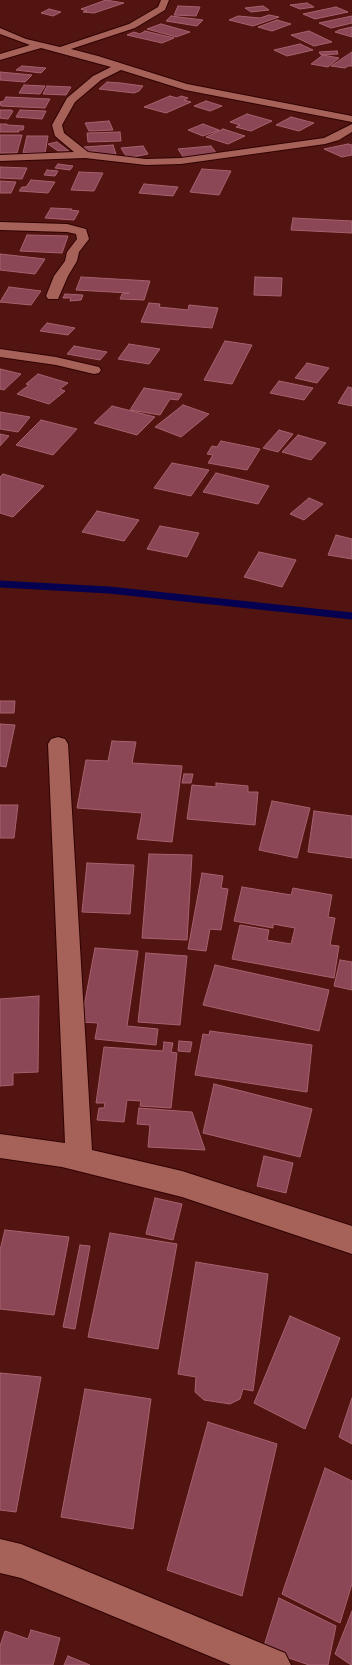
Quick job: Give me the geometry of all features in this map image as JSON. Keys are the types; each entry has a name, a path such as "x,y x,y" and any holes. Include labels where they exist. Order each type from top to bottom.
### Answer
{"street":[{"path":"60,50 132,26 162,8 165,0"},
{"path":"0,31 38,46 60,50 120,66 185,87 352,119"},
{"path":"0,57 38,46"},
{"path":"85,155 59,134 58,125 72,100 80,92 97,78 120,66"},
{"path":"0,158 85,155 146,162 181,161 325,141 339,136 352,127"},
{"path":"0,226 67,228 82,232 83,239 73,252 71,261 61,276 53,296"},
{"path":"0,353 56,361 94,370"},
{"path":"58,744 79,1159"},
{"path":"0,1146 79,1159 182,1184 352,1240"},
{"path":"0,1556 21,1561 273,1665"}],"building":[{"path":"106,0 124,3 94,13 83,12 87,11 81,9"},
{"path":"307,3 314,7 300,9 290,5"},
{"path":"178,6 200,7 196,16 174,15"},
{"path":"263,6 269,10 251,12 245,8"},
{"path":"336,7 348,12 315,19 303,14"},
{"path":"49,9 61,12 53,16 41,13"},
{"path":"269,15 279,17 253,26 229,20 238,16 260,18"},
{"path":"171,16 203,20 197,26 166,21"},
{"path":"352,16 352,23 331,28 319,23"},
{"path":"277,20 291,24 272,31 258,27"},
{"path":"161,24 190,32 176,37 147,29"},
{"path":"352,27 352,37 335,32 339,30"},
{"path":"145,31 174,38 162,43 127,35 134,32 140,34"},
{"path":"309,31 332,42 314,46 291,35"},
{"path":"300,44 313,50 287,56 274,50"},
{"path":"337,51 338,54 321,55 319,52"},
{"path":"352,52 352,66 345,68 331,66"},
{"path":"323,55 339,58 328,67 311,64"},
{"path":"22,66 46,68 41,73 16,70"},
{"path":"0,72 32,75 25,82 0,80"},
{"path":"107,82 143,86 139,91 134,93 99,89"},
{"path":"24,85 45,86 40,94 19,93"},
{"path":"47,86 71,87 66,95 43,94"},
{"path":"170,96 177,98 181,96 188,98 184,100 191,102 166,113 144,107"},
{"path":"6,97 50,99 45,108 1,106 0,102 4,101"},
{"path":"206,101 222,106 210,111 194,106"},
{"path":"0,110 13,111 8,119 0,118"},
{"path":"20,110 46,111 42,119 16,117"},
{"path":"247,114 272,121 251,131 236,127 240,125 230,122"},
{"path":"291,117 314,123 299,131 276,125"},
{"path":"109,121 113,130 89,131 85,123"},
{"path":"0,124 24,126 23,130 19,130 19,132 0,132"},
{"path":"203,124 219,130 203,136 188,130"},
{"path":"223,129 245,136 228,144 206,137"},
{"path":"120,132 121,141 88,142 87,133"},
{"path":"0,135 22,135 17,153 0,153"},
{"path":"27,136 48,136 45,153 23,153"},
{"path":"57,142 69,151 58,151 48,144"},
{"path":"348,144 352,145 352,155 342,157 324,149"},
{"path":"113,145 116,154 98,155 96,151 86,152 84,147"},
{"path":"143,146 148,154 133,157 126,156 121,148"},
{"path":"211,146 217,154 184,158 178,149"},
{"path":"58,164 73,166 70,170 55,168"},
{"path":"0,167 27,168 22,179 0,178"},
{"path":"202,169 231,171 219,195 190,192"},
{"path":"47,170 58,171 55,176 44,175"},
{"path":"79,172 103,173 94,191 71,190"},
{"path":"31,180 55,182 48,193 19,191 22,187 26,187"},
{"path":"0,181 16,182 11,193 0,193"},
{"path":"144,184 178,187 173,196 139,193"},
{"path":"51,208 72,209 71,210 79,211 74,220 45,218"},
{"path":"293,218 352,221 352,233 291,230"},
{"path":"27,235 68,236 62,253 20,251"},
{"path":"0,254 45,259 35,274 0,270"},
{"path":"81,277 150,281 144,300 120,299 122,294 129,293 76,290"},
{"path":"255,277 282,278 281,296 254,295"},
{"path":"9,287 41,291 31,305 0,302"},
{"path":"65,294 83,295 81,300 70,301 71,298 63,298"},
{"path":"149,303 160,304 159,307 188,310 189,305 218,308 212,328 141,322"},
{"path":"47,323 75,328 68,335 40,331"},
{"path":"225,341 252,345 232,384 204,380"},
{"path":"129,344 160,349 149,364 118,359"},
{"path":"74,346 107,352 100,360 67,354"},
{"path":"307,363 329,368 317,383 295,378"},
{"path":"0,369 21,374 4,390 0,389"},
{"path":"38,374 68,383 60,389 65,391 49,404 17,394 29,385 26,384"},
{"path":"279,381 313,388 304,400 270,393"},
{"path":"348,387 352,388 352,406 338,403"},
{"path":"144,388 182,394 178,400 170,399 160,415 130,410"},
{"path":"183,405 209,414 181,437 155,427"},
{"path":"112,406 155,417 137,435 94,423"},
{"path":"0,412 30,417 18,432 0,429"},
{"path":"41,420 77,429 53,455 16,445"},
{"path":"279,430 293,434 278,452 263,448"},
{"path":"0,434 9,436 0,446"},
{"path":"298,435 326,443 311,460 282,452"},
{"path":"221,441 260,449 247,470 208,463 213,455 207,454 212,446 217,447"},
{"path":"172,463 209,470 191,496 154,488"},
{"path":"216,473 269,486 258,504 203,492"},
{"path":"3,474 44,486 13,517 0,513 0,477"},
{"path":"309,498 323,504 304,520 290,514"},
{"path":"97,511 139,520 124,541 82,532"},
{"path":"160,526 199,533 187,557 147,549"},
{"path":"336,535 352,539 352,559 328,555"},
{"path":"259,552 296,560 282,587 244,577"},
{"path":"0,701 15,701 14,713 0,713"},
{"path":"0,724 15,725 6,767 0,766"},
{"path":"112,741 136,742 132,763 182,766 172,842 137,839 142,813 77,808 86,760 108,761"},
{"path":"184,774 193,774 191,783 182,783"},
{"path":"216,783 248,786 248,792 258,792 255,825 187,819 192,785 216,787"},
{"path":"272,801 310,808 297,858 259,850"},
{"path":"0,805 18,805 14,838 0,838"},
{"path":"314,811 352,816 352,858 308,852"},
{"path":"149,854 192,855 187,940 142,938"},
{"path":"87,863 134,865 130,914 82,912"},
{"path":"202,873 223,876 221,888 228,889 221,930 210,929 206,951 188,949"},
{"path":"242,887 291,895 293,888 332,895 328,917 335,918 330,945 339,946 334,978 232,959 240,925 269,930 267,940 291,944 295,928 273,924 273,928 234,921"},
{"path":"95,948 138,951 127,1026 158,1029 156,1045 95,1039 98,1023 81,1022"},
{"path":"146,953 187,956 180,1025 138,1022"},
{"path":"340,960 352,962 352,990 334,986"},
{"path":"215,965 329,990 319,1031 203,1005"},
{"path":"39,996 38,1072 13,1073 13,1085 0,1086 0,999"},
{"path":"210,1031 312,1045 307,1092 195,1075 203,1034 209,1035"},
{"path":"179,1041 192,1042 190,1052 178,1051"},
{"path":"164,1042 173,1043 171,1052 177,1053 171,1108 140,1106 141,1101 127,1100 124,1122 97,1120 99,1108 104,1108 105,1103 96,1103 104,1047 163,1051"},
{"path":"214,1084 312,1109 300,1157 203,1133"},
{"path":"139,1108 192,1112 205,1150 148,1147 150,1125 137,1124"},
{"path":"264,1156 293,1163 286,1193 257,1186"},
{"path":"155,1198 182,1204 173,1240 146,1234"},
{"path":"5,1230 69,1237 54,1315 0,1309 0,1250"},
{"path":"110,1233 177,1244 158,1349 88,1337"},
{"path":"80,1245 90,1246 75,1329 63,1327"},
{"path":"196,1262 268,1274 253,1391 243,1389 240,1399 230,1404 204,1400 195,1392 196,1377 178,1374"},
{"path":"290,1316 340,1338 305,1429 254,1403"},
{"path":"0,1373 41,1377 16,1512 0,1510"},
{"path":"85,1389 151,1399 133,1529 61,1517"},
{"path":"352,1398 352,1444 339,1437"},
{"path":"208,1422 277,1444 242,1596 167,1570"},
{"path":"325,1468 352,1481 352,1584 340,1623 282,1594"},
{"path":"279,1598 336,1626 328,1665 309,1665 263,1649"},
{"path":"352,1611 352,1665 351,1665 335,1654"},
{"path":"31,1630 60,1638 53,1665 0,1665 0,1646 5,1631 28,1639"},
{"path":"68,1656 90,1665 64,1665"}],"waterway":[{"path":"0,584 109,590 352,616"}]}
